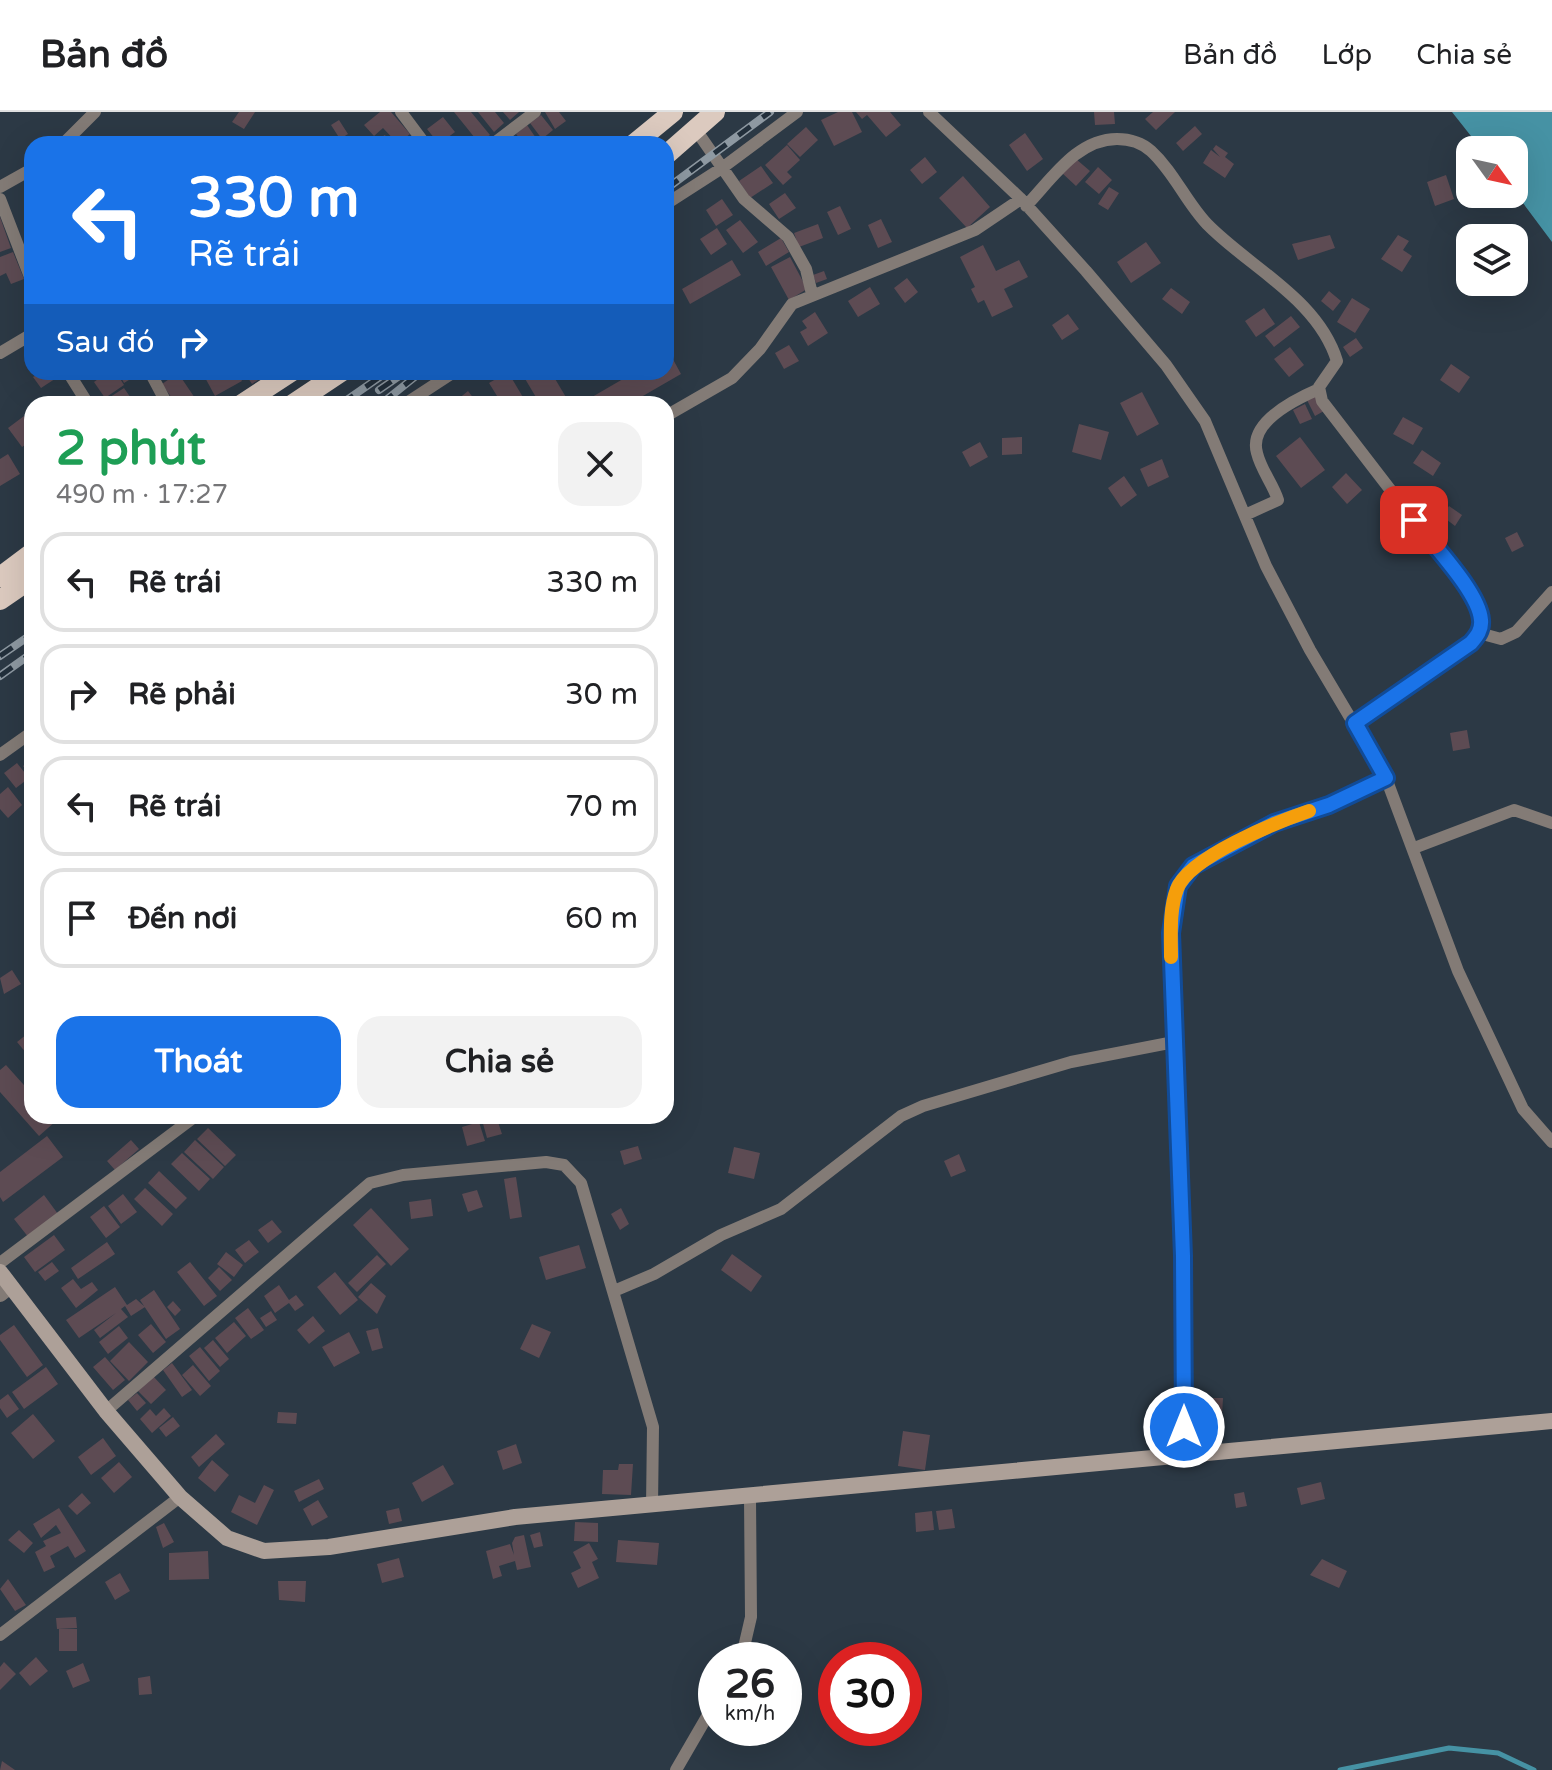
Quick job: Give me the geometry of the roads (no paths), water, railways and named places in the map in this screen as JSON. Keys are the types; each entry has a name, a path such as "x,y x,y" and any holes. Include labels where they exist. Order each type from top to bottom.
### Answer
{"highway":[{"path":"644,136 673,112"},
{"path":"674,148 715,112"},
{"path":"254,396 279,380"},
{"path":"305,396 329,380"},
{"path":"0,577 24,559"},
{"path":"0,600 24,584"}],"main road":[{"path":"0,1272 5,1290 180,1497 227,1538 251,1548 279,1551 329,1547 515,1517 750,1498 1552,1421"}],"street":[{"path":"71,136 95,112"},
{"path":"401,112 419,136"},
{"path":"504,136 535,112"},
{"path":"674,199 722,168 797,112"},
{"path":"929,112 1024,202 1191,397 1205,421 1266,566 1310,650 1386,778 1458,971 1523,1109 1552,1142"},
{"path":"696,130 744,199 788,237 806,269 812,294"},
{"path":"674,411 732,378 760,349 792,304 975,230 1024,202 1088,144 1118,139 1140,144 1159,161 1209,226 1283,287 1316,324 1337,361 1319,389 1287,405 1260,432 1256,451 1278,500 1245,515"},
{"path":"0,187 24,174"},
{"path":"0,199 24,261"},
{"path":"0,353 24,339"},
{"path":"417,396 442,380"},
{"path":"1319,389 1322,401 1469,592 1482,621 1479,633 1471,643 1355,723"},
{"path":"1479,633 1501,639 1516,632 1552,592"},
{"path":"0,755 24,738"},
{"path":"1184,1454 1184,1318 1171,933 1174,899 1193,866 1264,828 1329,805 1386,778"},
{"path":"1414,848 1514,810 1552,823"},
{"path":"614,1291 654,1274 709,1241 781,1209 901,1116 923,1106 1071,1062 1174,1042"},
{"path":"0,1263 185,1124"},
{"path":"106,1411 370,1183 403,1175 546,1162 564,1165 574,1172 581,1183 653,1427 652,1506"},
{"path":"0,1635 180,1497"},
{"path":"745,1642 751,1617 750,1498"},
{"path":"676,1770 698,1732"}],"water":[{"path":"1452,112 1552,112 1552,242 1527,208 1528,136 1471,136"}],"waterway":[{"path":"1340,1770 1449,1748 1498,1753 1534,1770"}],"railway":[{"path":"674,183 770,112"},
{"path":"352,396 376,380"},
{"path":"379,390 393,380"},
{"path":"391,396 411,380"},
{"path":"0,656 24,640"},
{"path":"0,676 24,659"}]}
